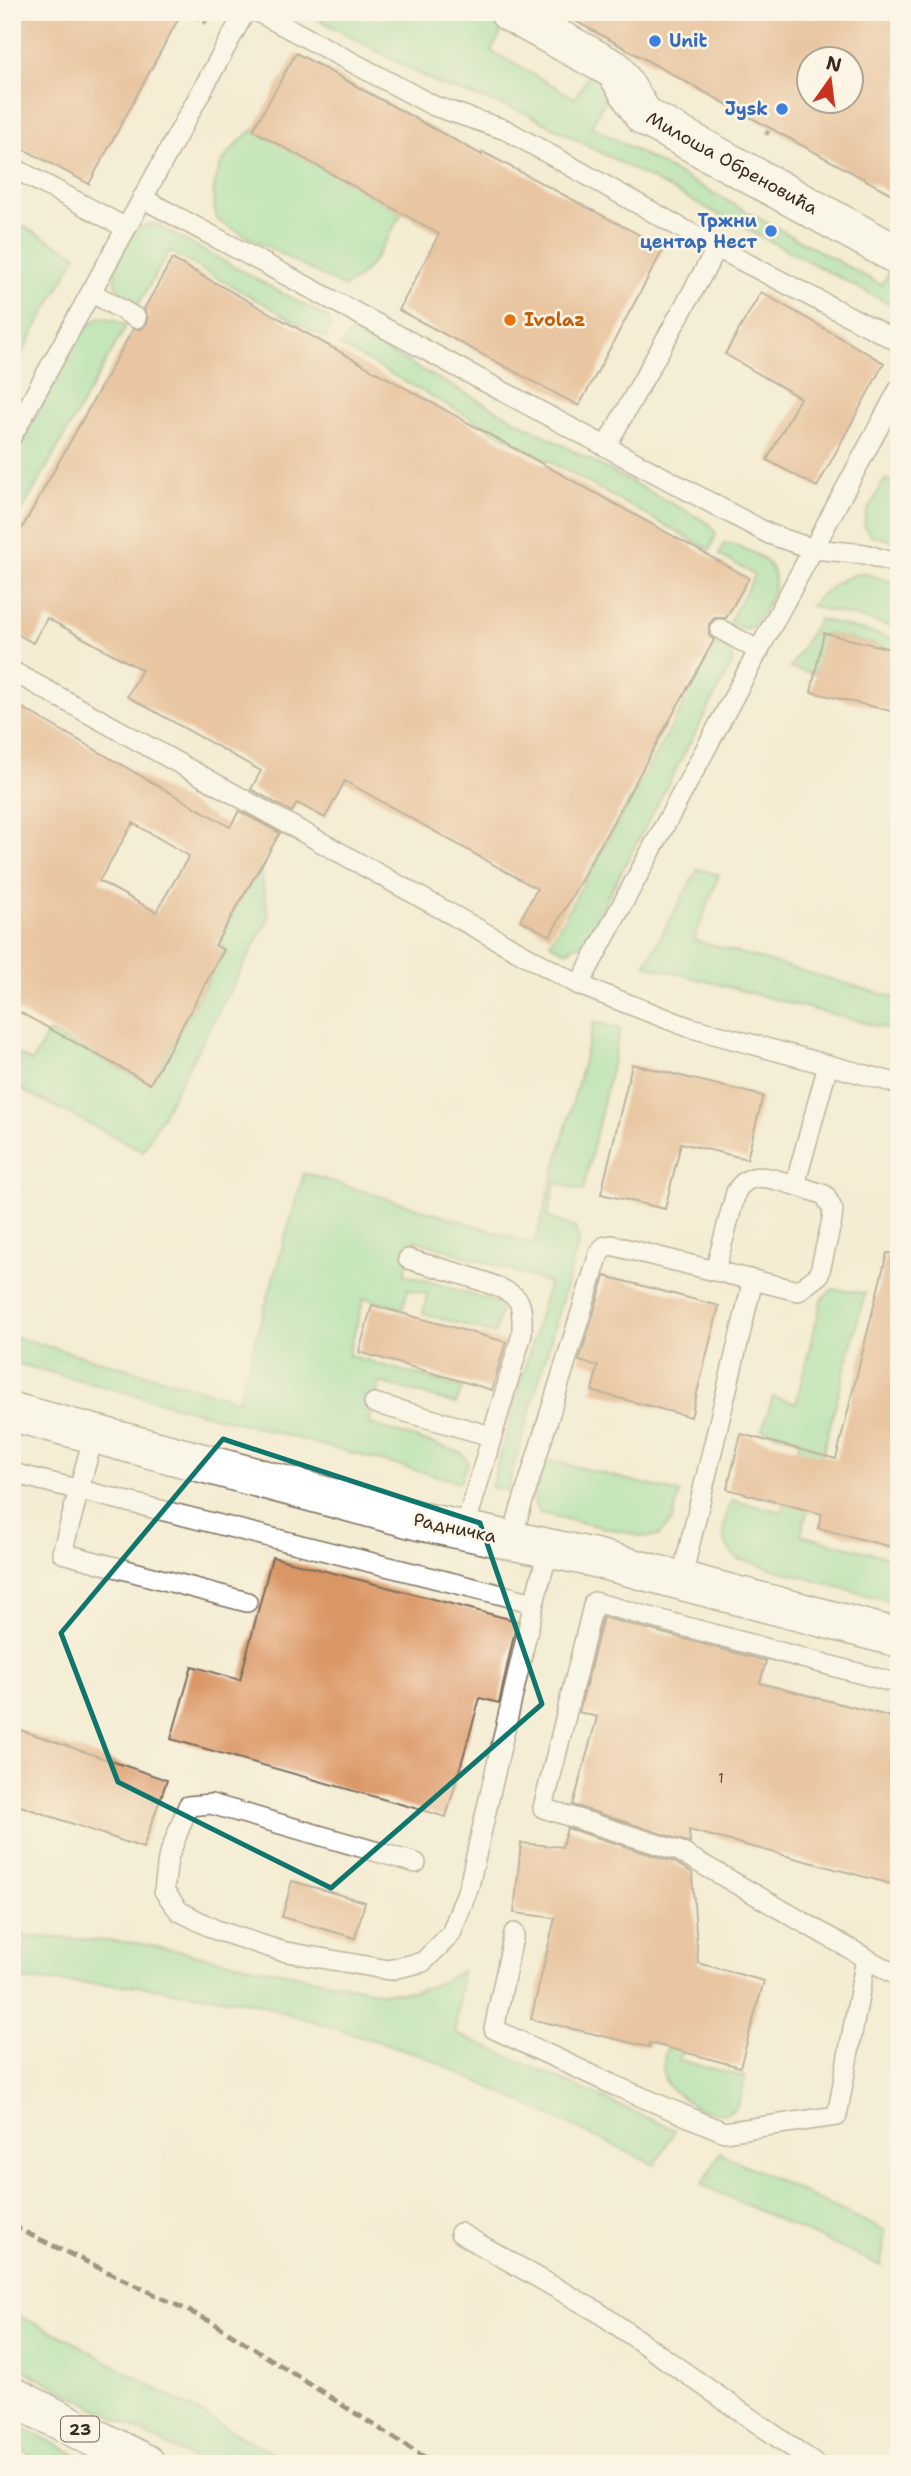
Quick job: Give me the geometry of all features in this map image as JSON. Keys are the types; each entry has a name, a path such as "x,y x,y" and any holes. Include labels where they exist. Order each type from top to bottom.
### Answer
{"street":[{"name":"Милоша Обреновића","path":"509,12 615,70 645,116 899,256"},
{"name":"Радничка","path":"12,1412 464,1531 549,1548 899,1638"},
{"name":"23","path":"12,2396 146,2464"}],"lane":[{"path":"12,436 242,14 434,106 506,130 718,248 899,342"},
{"path":"12,167 126,228"},
{"path":"142,198 769,534 813,548 865,554 899,564"},
{"path":"606,446 718,248"},
{"path":"91,292 136,318"},
{"path":"579,985 899,389"},
{"path":"720,629 759,651"},
{"path":"12,671 579,985 688,1027 899,1084"},
{"path":"796,1185 828,1065"},
{"path":"511,1540 599,1254 605,1246 611,1245 715,1271 798,1291 819,1275 833,1210 825,1195 756,1175 742,1182 736,1192 715,1271"},
{"path":"408,1259 503,1289 518,1299 522,1334 464,1531"},
{"path":"681,1581 753,1280"},
{"path":"374,1403 491,1436"},
{"path":"94,1434 62,1553 247,1601"},
{"path":"12,1473 534,1603"},
{"path":"416,1863 211,1804 188,1806 168,1858 164,1891 179,1911 216,1930 281,1951 389,1970 423,1962 452,1934 469,1886 549,1548"},
{"path":"899,1684 594,1602 543,1808 678,1851 899,1977"},
{"path":"514,1933 494,2029 611,2084 724,2132 837,2116 866,1958"},
{"path":"460,2233 598,2312 816,2464"}],"path":[{"path":"766,135 770,128"}],"highlighted area":[{"path":"223,1439 480,1523 542,1704 331,1888 118,1782 61,1633"}],"green space":[{"path":"305,12 483,12 505,25 491,51 575,98 591,71 614,85 591,126 881,285 892,268 899,272 899,309 526,113 440,85"},
{"path":"253,130 402,213 378,255 354,281 344,287 218,221 213,194 219,170 232,148"},
{"path":"12,221 77,255 12,371"},
{"path":"153,223 328,318 331,325 325,338 169,251 137,307 118,290 115,271 136,229"},
{"path":"100,317 116,320 126,326 12,529 12,461 84,329"},
{"path":"351,332 710,524 716,534 710,550 340,346"},
{"path":"885,479 899,486 899,539 894,541 871,535 864,526 866,514"},
{"path":"724,543 736,545 755,554 766,562 775,579 770,597 752,627 744,629 729,622 755,575 719,555"},
{"path":"862,573 899,584 899,628 811,606 834,585"},
{"path":"819,619 899,640 899,651 825,633 815,674 790,668"},
{"path":"718,643 729,649 733,662 584,942 566,951 550,943"},
{"path":"260,867 269,918 143,1151 12,1085 12,1051 32,1062 49,1032 150,1084 224,951 220,936"},
{"path":"698,869 719,875 694,940 896,998 899,990 899,1032 645,965"},
{"path":"594,1022 620,1029 583,1191 556,1183 547,1217 575,1228 579,1241 507,1491 491,1487 549,1283 415,1240 404,1274 502,1304 495,1334 423,1313 427,1294 408,1289 403,1308 364,1298 348,1355 462,1388 456,1404 380,1382 368,1423 462,1453 468,1463 460,1482 12,1362 12,1336 238,1400 304,1173 535,1244"},
{"path":"833,1289 865,1293 801,1535 899,1560 899,1604 738,1559 724,1538 724,1524 731,1500 782,1512 800,1440 762,1429 773,1397 796,1403 822,1298"},
{"path":"545,1459 680,1493 672,1521 658,1536 645,1537 540,1513 534,1501 534,1494"},
{"path":"12,1935 138,1943 380,1992 403,1992 423,1988 462,1970 455,2033 675,2130 655,2165 419,2054 254,2003 139,1986 12,1980"},
{"path":"675,2020 689,2024 679,2060 745,2077 739,2101 730,2112 723,2114 704,2110 676,2093 665,2080 664,2058"},
{"path":"720,2153 885,2231 881,2266 702,2185"},
{"path":"12,2313 66,2338 291,2464 203,2464 12,2364"},
{"path":"12,2422 94,2464 48,2464 12,2445"}],"building":[{"path":"12,12 182,12 89,184 12,143"},
{"path":"559,12 899,12 899,198"},
{"path":"296,53 482,155 483,152 664,248 579,406 399,310 439,234 253,130"},
{"path":"172,259 749,578 726,618 714,618 709,624 709,635 714,640 550,936 520,920 537,889 345,781 325,818 297,803 292,812 251,789 261,771 127,696 142,670 47,618 33,643 12,631 12,546 133,329 141,329 147,323 148,317 144,309"},
{"path":"761,292 884,363 817,487 767,460 800,398 725,354"},
{"path":"824,633 899,651 899,713 811,692"},
{"path":"12,702 230,827 239,811 280,833 215,945 224,950 150,1084 12,1008","holes":["133,823 189,856 156,912 99,881"]},
{"path":"632,1064 763,1096 747,1159 681,1143 665,1209 601,1194"},
{"path":"887,1253 899,1254 899,1549 818,1528 822,1514 727,1489 741,1434 836,1459"},
{"path":"605,1276 719,1306 691,1417 592,1391 598,1366 579,1361"},
{"path":"372,1305 506,1342 492,1390 359,1352"},
{"path":"272,1557 517,1621 499,1703 480,1698 446,1817 171,1739 192,1666 240,1680"},
{"path":"603,1617 766,1661 760,1683 899,1719 899,1886 689,1830 690,1843 573,1805 597,1717 579,1712"},
{"path":"12,1727 167,1780 143,1848 12,1803"},
{"path":"567,1828 674,1862 692,1873 698,1963 764,1981 740,2067 650,2043 649,2047 531,2019 555,1918 514,1913 521,1843 562,1847"},
{"path":"292,1881 365,1902 355,1938 282,1917"}],"railway":[{"path":"12,2226 214,2323 435,2464"}],"place":[{"name":"Unit","path":"655,41"},
{"name":"Jysk","path":"782,109"},
{"name":"Тржни центар Нест","path":"771,231"},
{"name":"Ivolaz","path":"510,320"}]}
